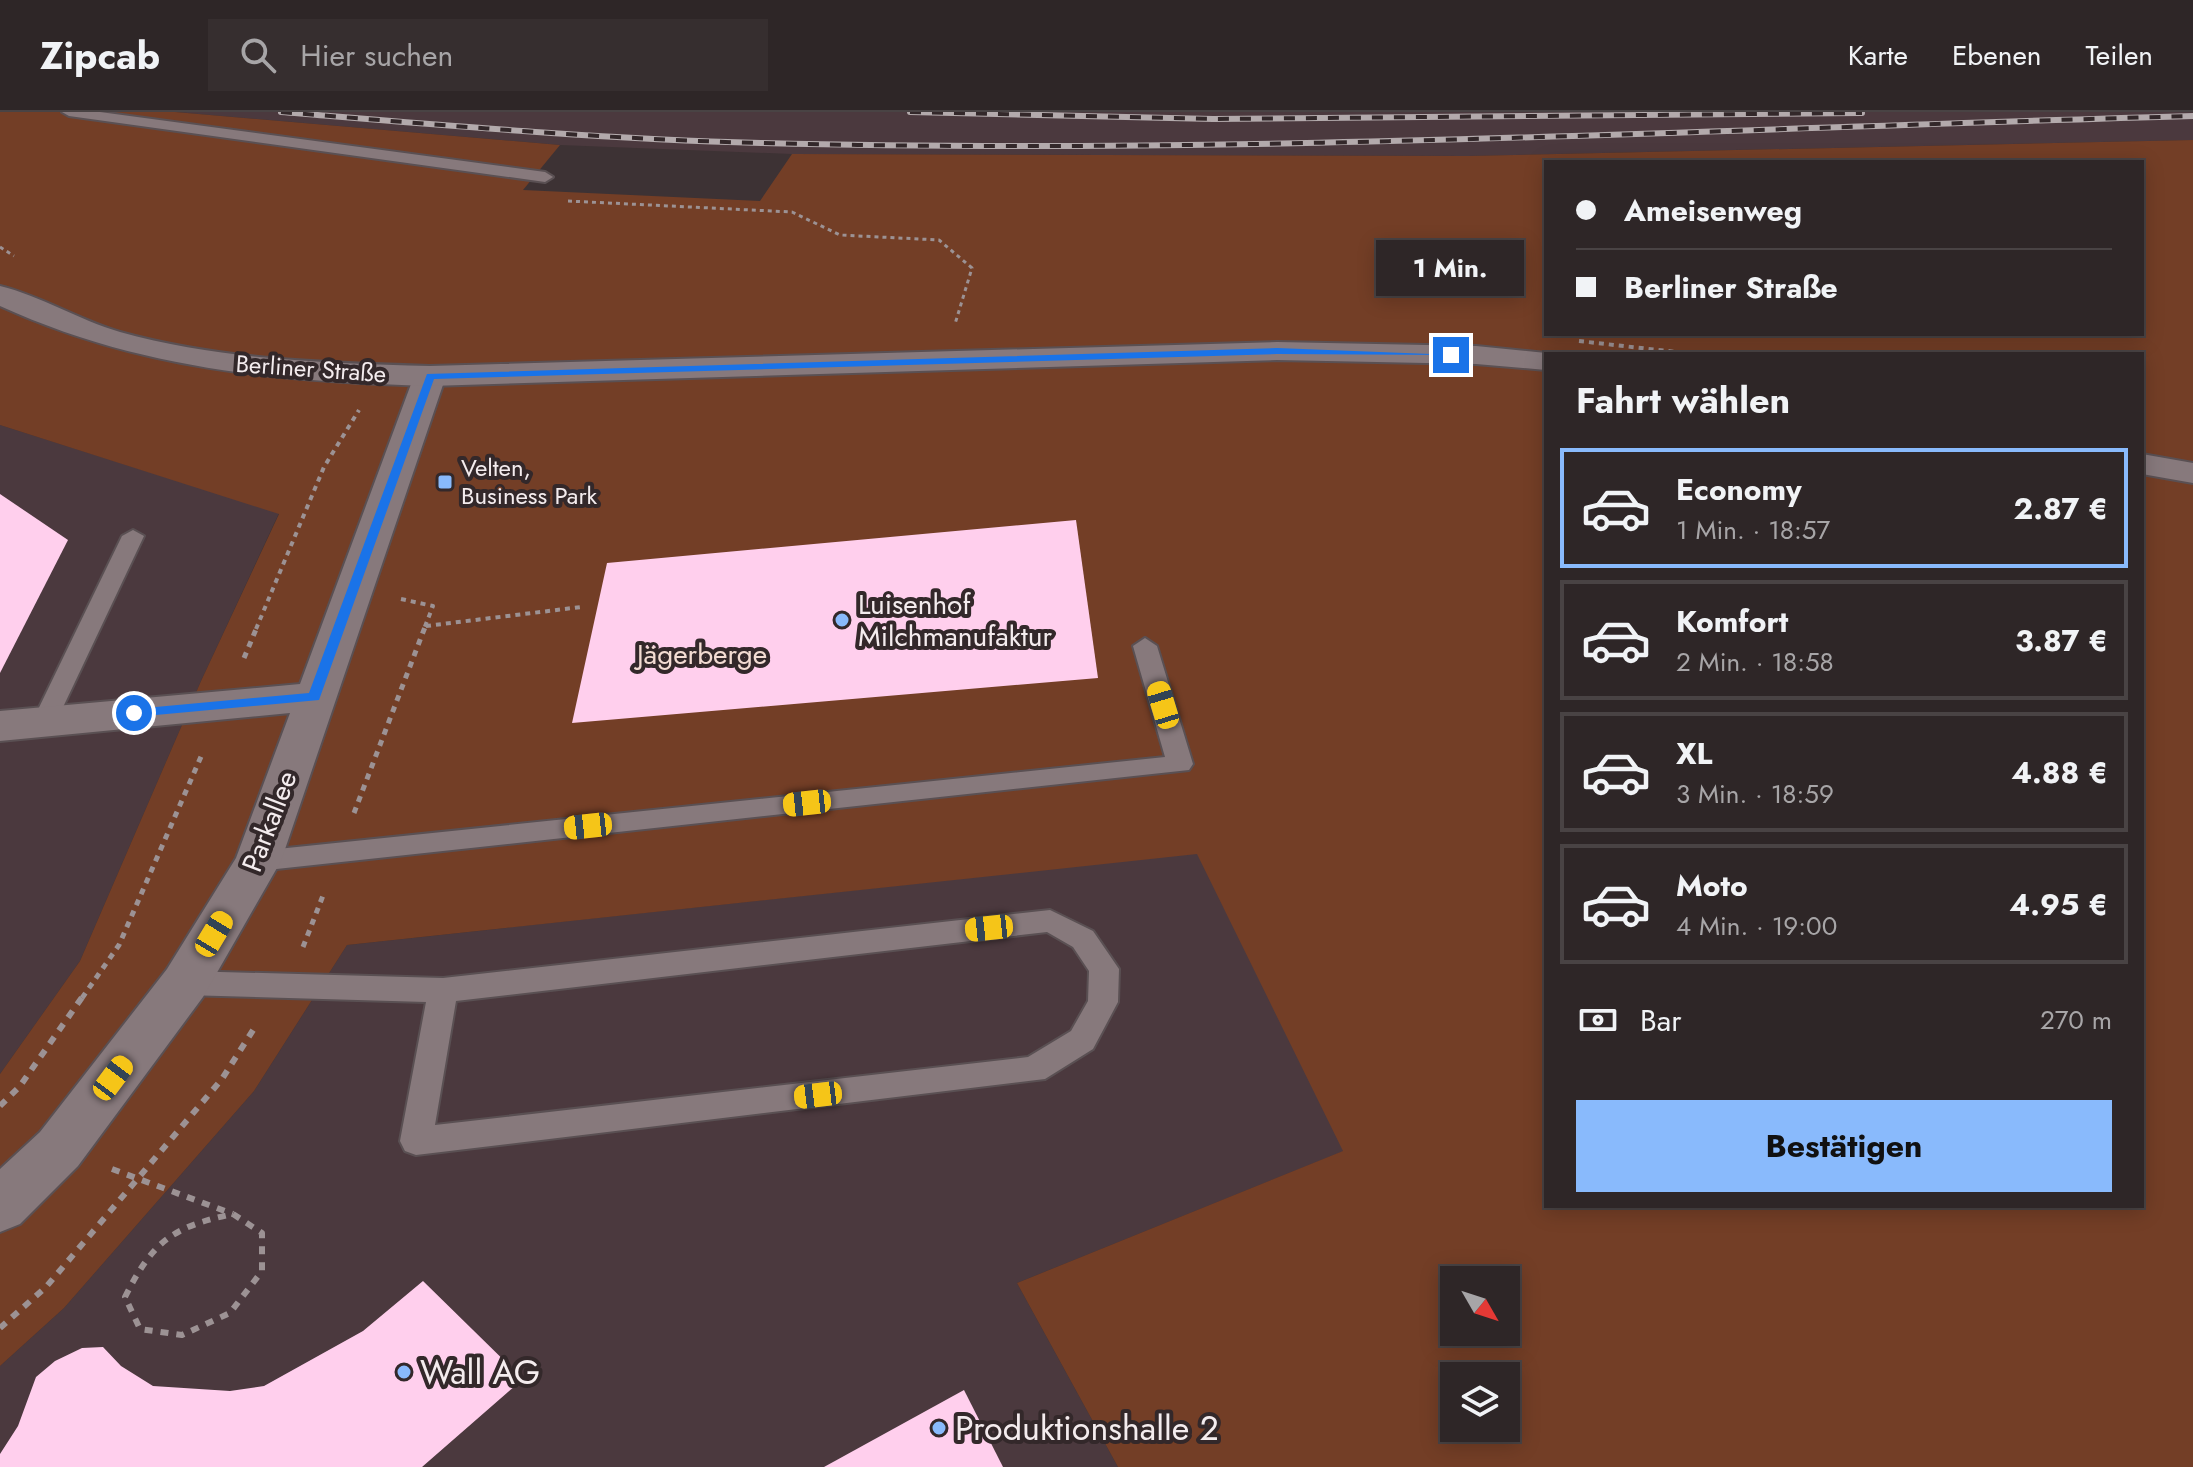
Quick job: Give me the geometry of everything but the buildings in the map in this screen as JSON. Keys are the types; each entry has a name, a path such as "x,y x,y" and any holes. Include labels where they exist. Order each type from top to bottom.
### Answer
{"main road":[{"name":"Berliner Straße","path":"0,295 50,320 173,357 305,373 430,376 1277,351 1476,355 1544,361"},
{"name":"Parkallee","path":"0,1206 59,1149 185,983 258,861 430,376"},
{"path":"2144,464 2193,473"},
{"path":"0,726 314,697"}],"lane":[{"path":"69,112 545,177"},
{"path":"44,722 133,536"},
{"path":"258,861 1180,764 1145,646"},
{"path":"185,983 443,990 1050,921 1083,939 1104,969 1103,1002 1082,1040 1034,1070 416,1141 443,990"}],"path":[{"path":"561,201 792,212 840,235 939,240 972,268 953,332"},
{"path":"426,626 581,607"},
{"path":"59,1149 233,1214 262,1233 262,1271 230,1313 182,1335 140,1329 125,1297 145,1255 186,1223 233,1214"}],"shaded area":[{"path":"175,112 2193,112 2193,140 1468,156 792,154 560,145"},
{"path":"0,425 279,513 201,681 80,961 0,1074"},
{"path":"1198,853 1344,1151 1017,1283 1118,1467 0,1467 0,1366 64,1308 254,1091 347,945"}],"green space":[{"name":"Jägerberge","path":"0,112 175,112 560,145 523,190 760,201 792,154 1468,156 2193,140 2193,1467 1118,1467 1017,1283 1343,1151 1197,854 347,945 254,1091 64,1308 0,1366 0,1074 80,961 201,681 279,514 0,425"}],"railway":[{"path":"281,112 641,138 940,146 1477,139 2193,116"},
{"path":"910,112 1213,119 1862,113"}],"place":[{"name":"Velten, Business Park","path":"445,482"},
{"name":"Luisenhof Milchmanufaktur","path":"842,620"},
{"name":"Wall AG","path":"404,1372"},
{"name":"Produktionshalle 2","path":"939,1428"}],"route":[{"path":"134,713 314,697 430,376 1277,351 1451,355"}]}
